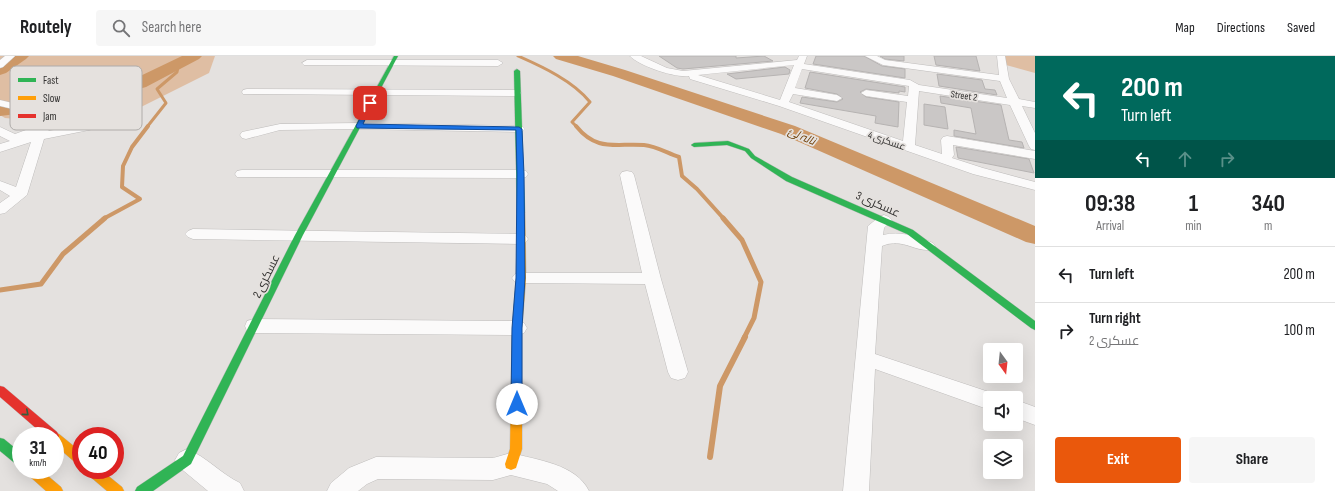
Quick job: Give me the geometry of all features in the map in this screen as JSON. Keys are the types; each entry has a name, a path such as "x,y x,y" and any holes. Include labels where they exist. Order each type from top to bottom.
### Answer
{"street":[{"path":"0,65 11,56"},
{"path":"634,56 664,70 683,74 801,61 783,104"},
{"path":"869,56 883,62 1004,79"},
{"path":"999,56 1004,79 1014,102 1029,124 1035,146"},
{"path":"307,63 394,59 498,63"},
{"name":"عسکری 2","path":"142,491 187,460 299,235 394,59"},
{"name":"Street 2","path":"801,61 910,83 914,85 913,87 1035,105"},
{"path":"511,464 516,449 517,328 521,278 521,174 517,71"},
{"name":"عسکری 4","path":"683,74 783,104 978,171 1035,186"},
{"path":"909,147 913,87"},
{"path":"790,90 838,98"},
{"path":"247,92 376,91 517,93"},
{"path":"866,93 912,100"},
{"path":"0,103 10,105"},
{"path":"246,135 271,128 359,126 519,129"},
{"path":"0,148 41,130"},
{"path":"0,131 18,140 72,130"},
{"path":"0,210 20,196 39,136"},
{"path":"948,155 947,140 1035,155"},
{"name":"عسکری 3","path":"694,145 728,143 747,150 753,157 789,179 910,232 1035,326"},
{"path":"242,174 521,174"},
{"path":"627,175 652,279 678,372"},
{"path":"0,185 20,196"},
{"path":"856,491 876,226 884,220"},
{"path":"193,234 520,239"},
{"path":"875,243 885,238 896,237 912,239 928,246"},
{"path":"521,278 652,279"},
{"path":"254,326 517,328"},
{"path":"865,358 983,398"},
{"path":"0,390 43,427"},
{"path":"1023,412 1035,416"},
{"path":"0,443 12,453"},
{"path":"64,446 72,452"},
{"path":"187,460 222,487 231,491"},
{"path":"340,491 358,476 376,468 398,466 493,469 511,464 553,475 573,487 576,491"},
{"path":"42,479 56,491"},
{"path":"103,479 117,491"}],"shaded area":[{"path":"0,56 215,56 209,73 142,106 142,66 10,66 10,118 5,118 0,115"},
{"path":"1005,56 1035,56 1035,73 1006,65"}],"building":[{"path":"659,56 736,56 736,58 764,56 773,61 683,69 677,68"},
{"path":"816,56 864,56 882,66 905,69 905,78 813,64"},
{"path":"880,56 904,56 904,61 885,59"},
{"path":"934,56 976,56 980,71 936,65"},
{"path":"785,67 790,70 789,74 736,79 727,74"},
{"path":"810,72 905,87 905,92 899,91 899,93 866,89 860,92 866,97 899,102 898,127 875,123 876,116 800,103 802,97 837,102 843,99 837,94 805,88"},
{"path":"937,74 982,80 985,89 995,90 997,95 939,86"},
{"path":"940,96 1001,105 1009,140 1022,142 1024,148 954,136 954,130 976,134 971,108 941,103"},
{"path":"924,104 945,107 948,129 924,125"},
{"path":"956,147 1029,159 1034,173 958,158"}],"waterway":[{"path":"0,70 21,56"},
{"path":"142,82 194,56"},
{"path":"518,56 566,81 583,94 590,102 572,122 591,140 599,143 615,145 644,145 657,148 679,157 682,176 697,189 724,219"},
{"name":"نالہ لئ","path":"561,56 619,73 788,130 1035,236"},
{"path":"147,127 166,103 157,89 177,72 179,63"},
{"path":"0,110 10,109"},
{"path":"103,219 140,199 122,187 123,166 132,147 148,126"},
{"path":"0,290 41,284 63,254 105,218"},
{"path":"723,218 742,240 761,282 754,318 744,338"},
{"path":"710,457 720,386 745,337"}],"traffic: fast":[{"path":"142,491 187,460 299,235 396,56"},
{"path":"517,71 521,213"},
{"path":"694,145 728,143 747,150 753,157 789,179 910,232 1035,326"},
{"path":"0,443 12,453"}],"traffic: slow":[{"path":"511,464 516,449 517,328 521,278 521,213"},
{"path":"64,446 72,452"},
{"path":"42,479 56,491"},
{"path":"103,479 117,491"}],"traffic: jam":[{"path":"0,390 43,427"}],"route":[{"path":"370,103 359,126 519,129 521,174 521,278 517,328 517,404"}]}
